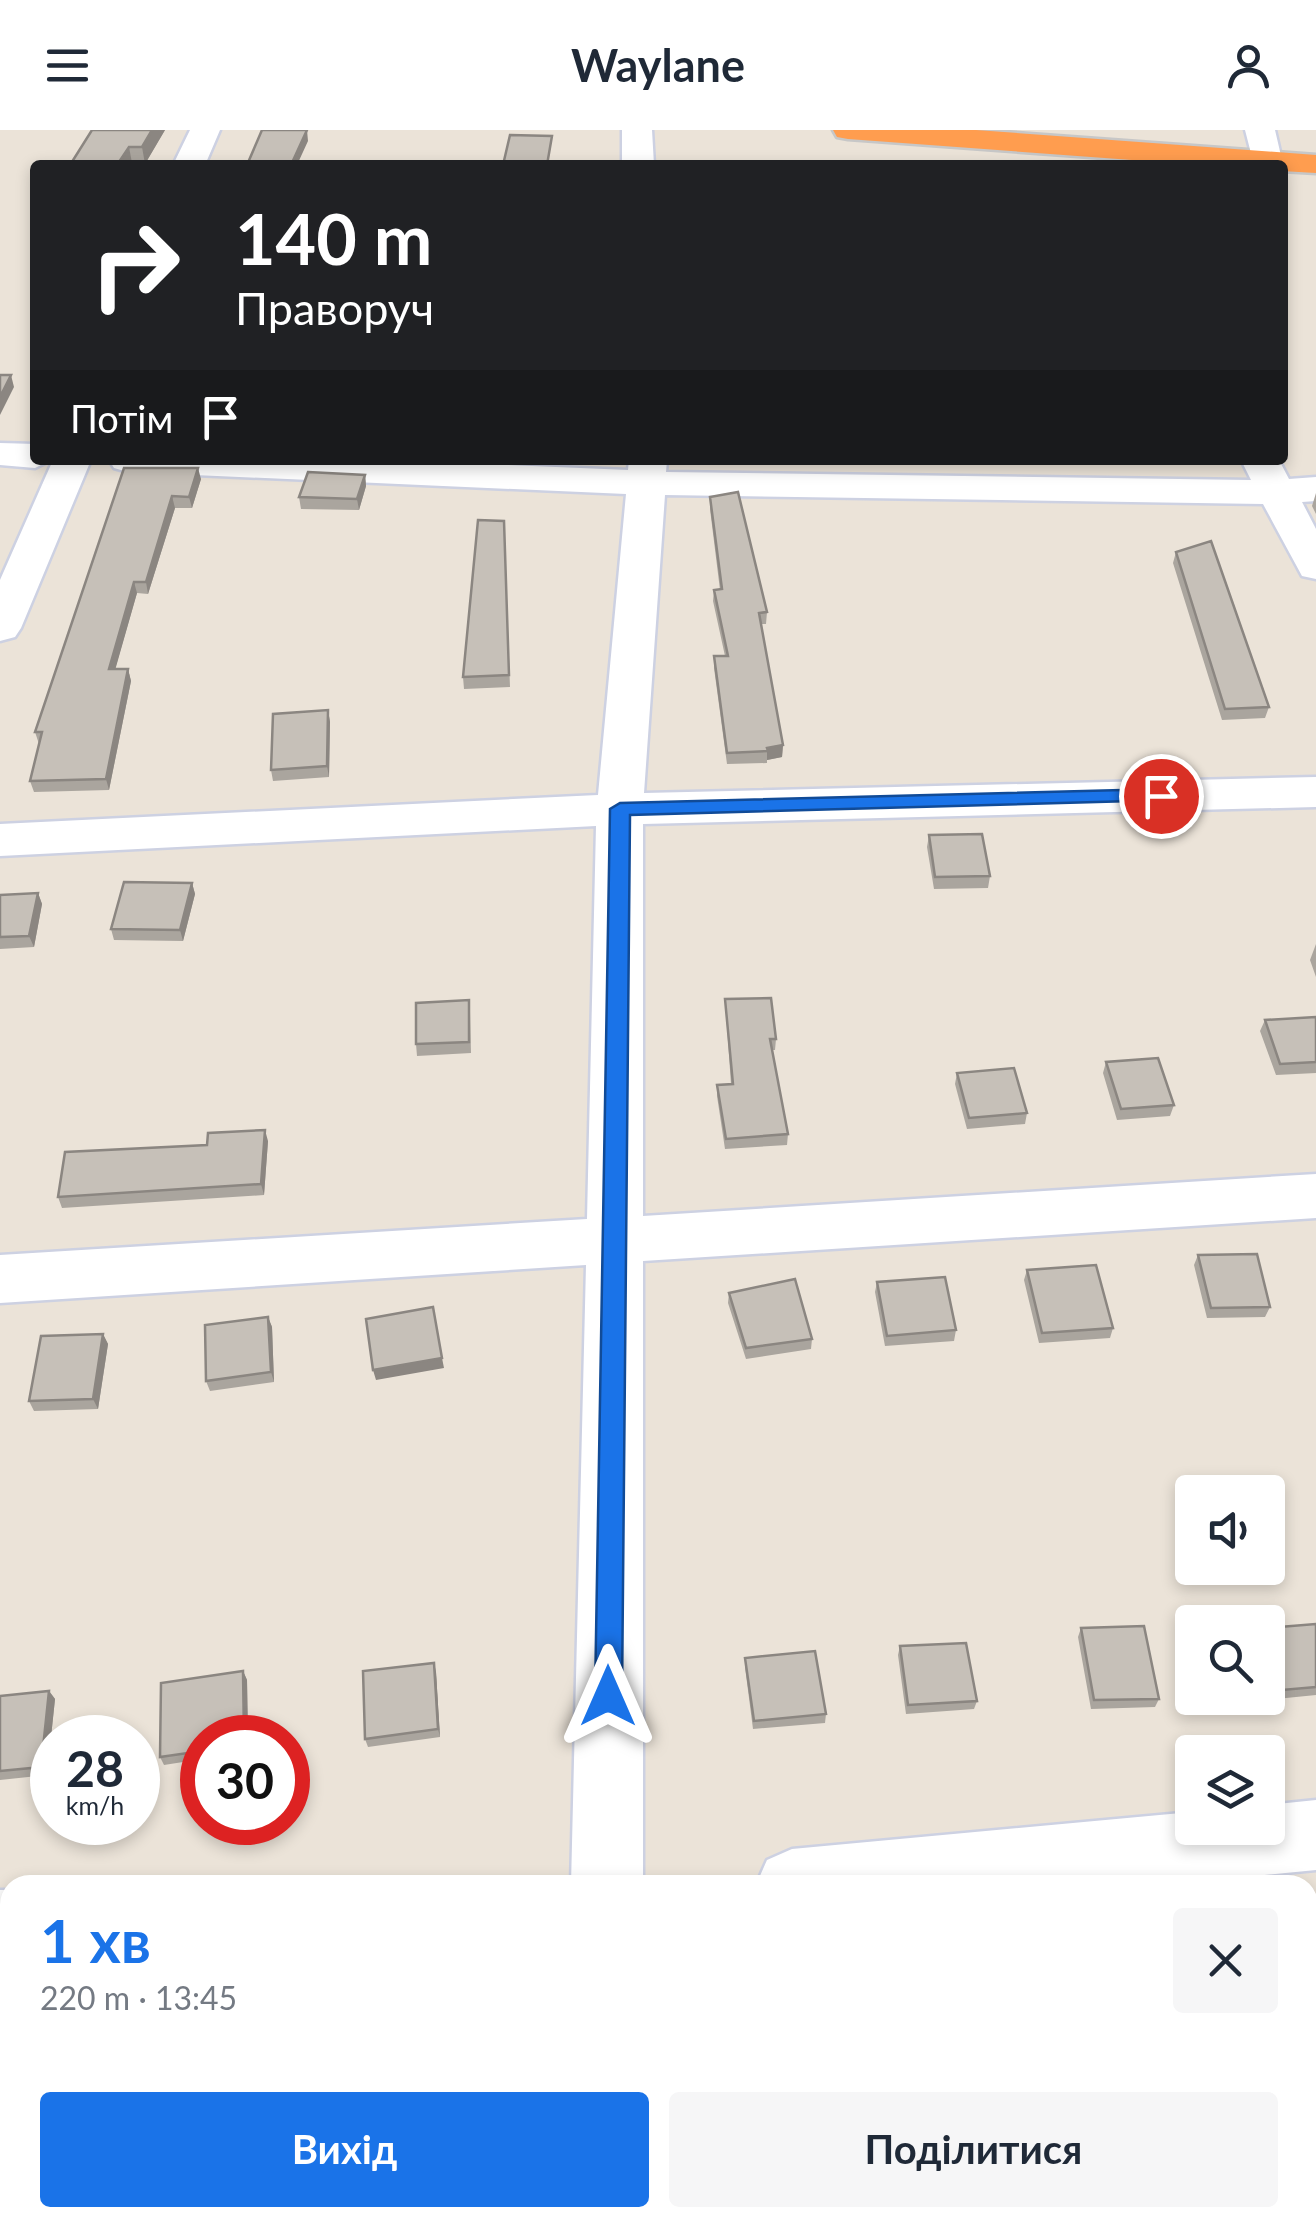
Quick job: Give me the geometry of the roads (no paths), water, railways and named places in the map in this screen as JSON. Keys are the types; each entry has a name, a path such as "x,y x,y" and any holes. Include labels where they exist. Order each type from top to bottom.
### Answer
{"highway":[{"path":"848,130 1098,156 1263,145 1316,164"}],"street":[{"path":"191,160 205,130"},
{"path":"637,130 638,160"},
{"path":"0,454 30,456"},
{"path":"0,628 70,465"},
{"path":"364,465 1284,480 1316,568"},
{"path":"607,1875 620,809 648,471"},
{"path":"0,840 620,809 1316,792"},
{"path":"0,1279 1316,1196"},
{"path":"899,1875 1316,1836"}]}
